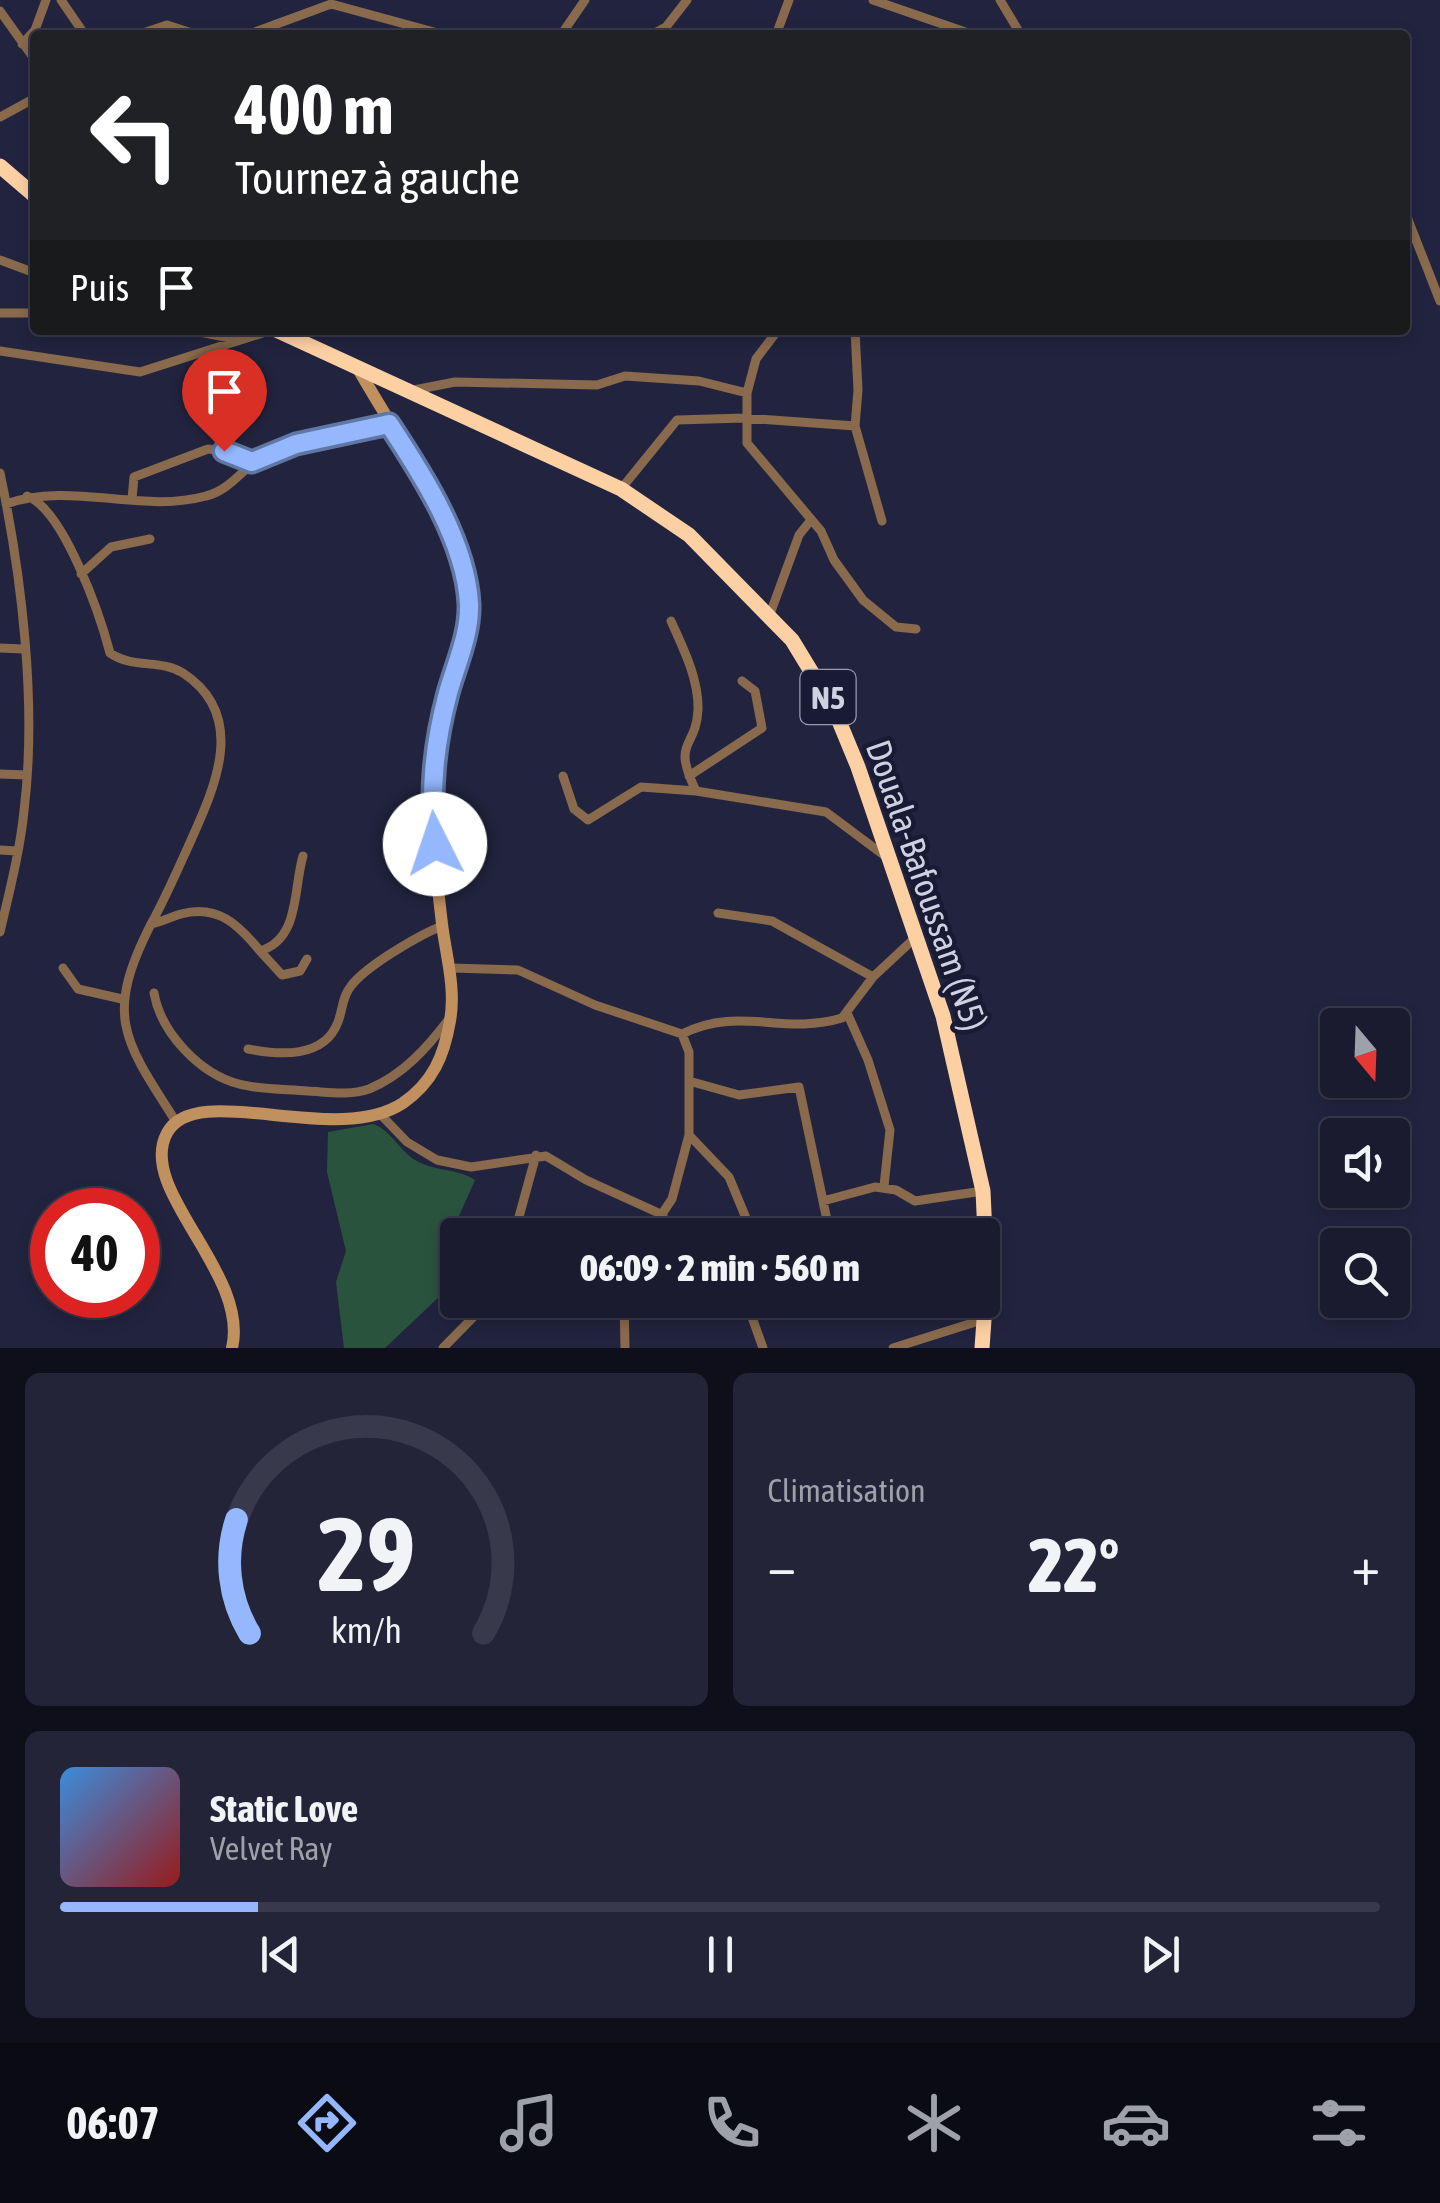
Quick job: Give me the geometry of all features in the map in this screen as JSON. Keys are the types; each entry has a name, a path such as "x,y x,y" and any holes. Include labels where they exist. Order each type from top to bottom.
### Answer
{"highway":[{"path":"0,166 30,192"},
{"name":"Douala-Bafoussam (N5)","path":"289,335 621,489 688,536 770,614 834,708 918,936 962,1088 982,1191 982,1348"}],"street":[{"path":"35,30 46,0"},
{"path":"61,0 82,30"},
{"path":"564,30 585,0"},
{"path":"667,30 687,0"},
{"path":"778,30 790,0"},
{"path":"873,0 960,30"},
{"path":"1000,0 1018,30"},
{"path":"260,30 330,4 426,30"},
{"path":"0,11 30,54"},
{"path":"154,30 168,25 183,30"},
{"path":"22,44 30,35"},
{"path":"0,116 30,104"},
{"path":"1410,225 1440,301"},
{"path":"0,260 30,271"},
{"path":"0,313 30,313"},
{"path":"214,335 243,341"},
{"path":"0,351 140,372 262,335"},
{"path":"774,335 757,358 747,393 745,436 752,451 811,520 863,600 896,626 916,629"},
{"path":"854,335 858,390 854,426 882,522"},
{"path":"232,1348 236,1324 228,1290 164,1171 163,1142 176,1120 204,1109 331,1122 381,1115 422,1088 435,1072 451,1017 450,968 442,926 431,779 448,694 466,638 469,602 439,506 356,367"},
{"path":"408,392 446,382 586,385 626,376 699,380 747,393"},
{"path":"621,489 677,420 744,418 854,426"},
{"path":"6,504 26,496 207,496 230,484 252,462 296,444 389,424"},
{"path":"132,499 134,477 202,451 226,451 252,462"},
{"path":"0,472 14,553 23,649 28,775 0,932"},
{"path":"26,496 45,508 81,574 110,653 133,664 172,668 184,674 210,700 221,729 211,798 129,966 122,1000 134,1048 176,1120"},
{"path":"770,614 780,598 799,535 811,520"},
{"path":"81,574 111,547 150,540"},
{"path":"0,556 14,553"},
{"path":"671,621 696,693 696,721 685,746 689,776 696,791"},
{"path":"0,648 23,649"},
{"path":"689,776 762,728 755,691 742,682"},
{"path":"0,774 28,775"},
{"path":"563,776 574,809 588,820 641,787 696,791 826,812 874,852 891,860"},
{"path":"0,850 17,852"},
{"path":"260,951 272,947 288,931 304,856"},
{"path":"151,924 211,910 235,923 282,974 296,974 307,959"},
{"path":"718,913 772,921 873,977"},
{"path":"248,1049 288,1054 312,1048 333,1030 347,992 357,978 416,937 442,926"},
{"path":"450,968 518,970 595,1005 682,1034 721,1018 787,1026 848,1014 873,977 918,936"},
{"path":"63,968 78,989 122,1000"},
{"path":"154,993 164,1025 179,1044 226,1079 258,1088 336,1094 368,1089 427,1048 451,1017"},
{"path":"848,1014 868,1060 890,1130 884,1186"},
{"path":"662,1218 672,1199 688,1135 689,1052 682,1034"},
{"path":"689,1082 739,1095 799,1087 824,1218"},
{"path":"381,1115 416,1149 447,1163 482,1166 536,1155 555,1159 586,1180 664,1215"},
{"path":"688,1135 729,1178 746,1218"},
{"path":"519,1218 536,1155"},
{"path":"823,1200 884,1186 915,1201 982,1191"},
{"path":"443,1348 472,1318"},
{"path":"624,1318 624,1348"},
{"path":"753,1318 763,1348"},
{"path":"892,1348 985,1319"}],"green space":[{"path":"373,1124 415,1160 475,1180 458,1218 440,1218 440,1296 385,1348 344,1348 336,1282 346,1251 327,1172 328,1132"}],"route":[{"path":"224,451 252,462 296,444 389,424 429,485 462,572 469,602 466,638 434,750 431,807 435,844"}]}
